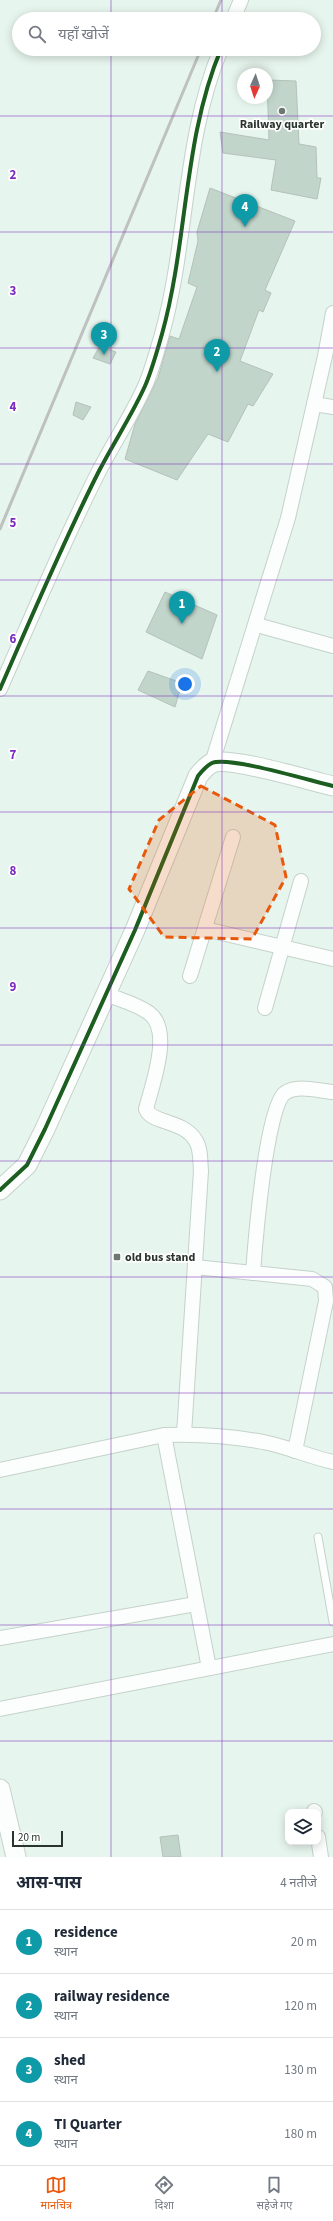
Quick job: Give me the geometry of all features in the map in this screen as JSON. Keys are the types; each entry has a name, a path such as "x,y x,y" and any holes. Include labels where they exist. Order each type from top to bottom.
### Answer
{"street":[{"path":"236,12 241,0"},
{"path":"0,689 55,565 100,470 145,386 162,334 171,296 198,124 217,56"},
{"path":"0,1190 27,1165 135,930 198,776 212,763 257,626 288,518 333,313"},
{"path":"314,404 333,407"},
{"path":"257,626 333,646"},
{"path":"212,763 234,762 333,786"},
{"path":"190,976 233,837"},
{"path":"265,1008 281,947 301,881"},
{"path":"205,929 333,959"},
{"path":"106,994 148,1012 157,1020 161,1032 160,1050 146,1109 149,1116 152,1118 179,1125 188,1130 196,1141 201,1171 184,1434"},
{"path":"253,1273 264,1166 278,1102 284,1093 292,1090 333,1092"},
{"path":"195,1267 312,1279 321,1283 326,1293 295,1451"},
{"path":"0,1470 164,1435 184,1434 229,1436 269,1444 333,1462"},
{"path":"164,1435 209,1668"},
{"path":"0,1638 196,1604"},
{"path":"0,1709 333,1644"},
{"path":"0,1789 16,1857"},
{"path":"319,1845 321,1857"}],"lane":[{"path":"318,1537 333,1622"}],"highlighted area":[{"path":"201,786 275,825 286,877 252,939 164,937 129,889 159,820"}],"building":[{"path":"273,80 296,81 299,144 316,147 317,178 321,178 317,199 271,190 276,160 223,153 220,132 269,140 268,104 273,104"},
{"path":"210,188 295,221 265,290 271,293 263,312 259,310 240,361 273,374 253,406 248,404 228,442 208,434 177,480 125,459 135,424 158,378 170,336 179,339 197,287 188,283 198,241 197,232"},
{"path":"100,346 116,352 110,364 93,358"},
{"path":"76,402 91,407 83,420 73,415"},
{"path":"165,592 217,615 202,659 146,632"},
{"path":"148,671 182,683 175,707 138,690"},
{"path":"178,1835 181,1857 163,1857 160,1837"}],"railway":[{"path":"216,12 221,0"},
{"path":"0,529 198,56"}],"cycle path":[{"path":"0,689 73,525 99,471 140,397 150,374 162,334 177,263 192,154 199,118 219,56"},
{"path":"0,1190 27,1165 45,1129 135,930 198,776 212,763 235,763 271,770 333,786"}],"place":[{"name":"Railway quarter","path":"282,111"},
{"name":"TI Quarter","path":"245,227"},
{"name":"shed","path":"104,355"},
{"name":"railway residence","path":"217,372"},
{"name":"residence","path":"182,624"},
{"name":"old bus stand","path":"117,1257"}]}
